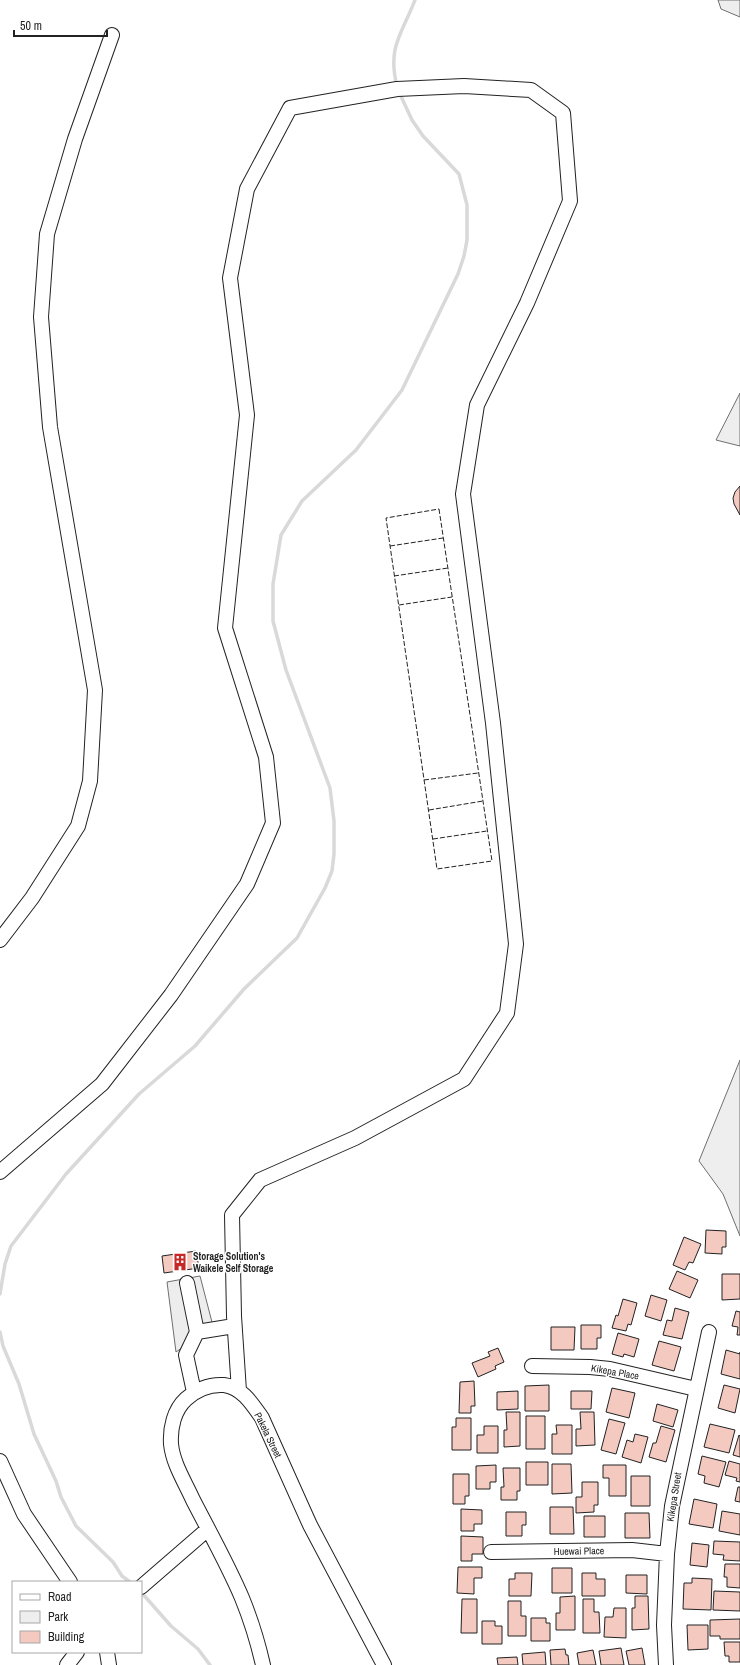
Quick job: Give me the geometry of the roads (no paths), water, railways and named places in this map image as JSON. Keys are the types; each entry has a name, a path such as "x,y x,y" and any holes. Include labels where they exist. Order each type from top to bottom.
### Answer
{"street":[{"path":"0,940 32,898 78,826 90,781 95,690 50,427 41,317 47,234 75,139 112,35"},
{"path":"0,1172 102,1084 139,1037 171,995 248,884 273,823 266,757 225,628 248,415 230,278 246,189 290,108 397,88 464,86 531,90 563,113 570,201 527,303 477,405 463,494 493,723 516,944 507,1013 464,1080 355,1138 260,1180 232,1215 234,1326 239,1391"},
{"path":"187,1283 197,1332 186,1355 194,1392"},
{"path":"197,1332 234,1326"},
{"name":"Kikepa Street","path":"666,1665 664,1625 667,1554 672,1506 709,1332"},
{"name":"Kikepa Place","path":"532,1366 610,1369 696,1389"},
{"name":"Pakela Street","path":"263,1665 242,1598 181,1474 172,1445 171,1428 182,1402 194,1392 204,1387 215,1385 227,1386 239,1391 253,1404 262,1418 310,1525 384,1665"},
{"path":"0,1461 24,1514 69,1581"},
{"path":"142,1586 208,1529"},
{"name":"Huewai Place","path":"491,1552 632,1550 667,1554"},
{"path":"67,1665 76,1653"},
{"path":"107,1653 109,1665"}],"waterway":[{"path":"397,86 394,73 397,41 415,0"},
{"path":"0,1294 5,1264 11,1246 66,1174 139,1094 195,1046 244,989 297,938 325,888 332,871 334,854 334,821 330,788 286,670 273,621 273,584 281,535 302,501 356,450 402,390 458,274 464,256 467,240 467,205 459,174 423,136 412,120 399,92"},
{"path":"0,1332 3,1346 19,1384 34,1434 56,1481 61,1497 76,1526 113,1562 122,1576 129,1581"},
{"path":"142,1593 171,1626 198,1649 210,1665"}],"place":[{"name":"Storage Solution's Waikele Self Storage","path":"180,1262"}]}
